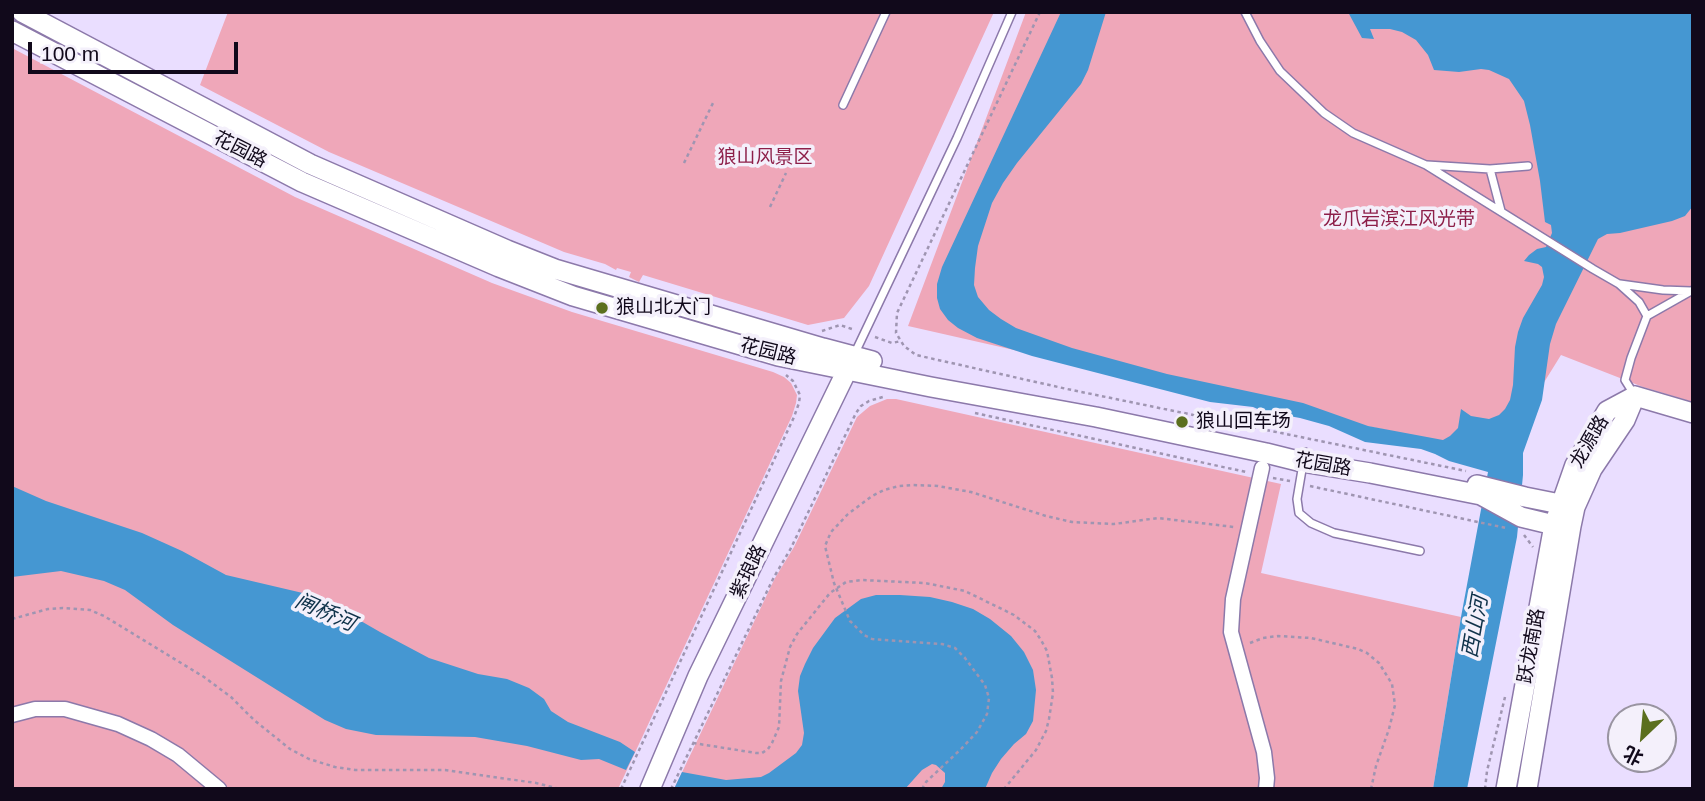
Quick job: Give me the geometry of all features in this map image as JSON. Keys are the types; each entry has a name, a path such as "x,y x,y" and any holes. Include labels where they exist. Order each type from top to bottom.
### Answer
{"main road":[{"name":"花园路","path":"22,12 310,164 555,269 851,363 944,389 1096,417 1266,453 1350,462 1479,485 1518,514 1565,515"},
{"name":"花园路","path":"12,31 302,182 499,267 573,296 778,356 851,363"},
{"name":"紫琅路","path":"650,789 698,676 851,363"},
{"path":"1635,396 1693,413"},
{"name":"龙源路","path":"1565,515 1574,465 1608,411 1635,396"},
{"name":"跃龙南路","path":"1506,789 1565,515"},
{"name":"跃龙南路","path":"1527,789 1565,515"}],"street":[{"path":"1266,789 1264,752 1231,632 1233,599 1248,529 1267,473"},
{"path":"12,715 36,709 65,709 118,724 178,755 219,789"}],"lane":[{"path":"843,105 886,12"},
{"path":"851,363 957,138 1012,12"},
{"path":"1245,12 1280,71 1324,113 1353,133 1426,165 1619,284 1639,302 1647,316"},
{"path":"1426,165 1490,169 1528,166"},
{"path":"1490,169 1501,212"},
{"path":"1619,284 1663,290 1692,290"},
{"path":"1635,396 1625,380 1630,358 1647,316 1692,290"},
{"path":"1303,457 1297,499 1299,513 1311,523 1334,533 1420,551"}],"path":[{"path":"1040,12 897,313 896,333 904,346 916,355 1479,485"},
{"path":"684,163 713,103"},
{"path":"770,207 786,173"},
{"path":"815,332 840,325 892,342 901,341"},
{"path":"621,789 794,417 800,395 793,381 785,375"},
{"path":"671,789 856,413 869,401 888,396"},
{"path":"976,414 1245,472"},
{"path":"1267,473 1474,521 1518,514"},
{"path":"922,789 980,727 989,705 985,685 955,648 942,644 872,639 850,621 825,551 831,532 848,514 884,490 913,485 971,492 1072,522 1114,524 1158,518 1248,529"},
{"path":"694,743 756,753 768,749 779,727 781,681 790,647 819,605 846,582 882,580 925,583 965,591 995,604 1035,631 1041,640 1049,662 1052,707 1046,731 1036,750 1004,789"},
{"path":"12,619 48,609 63,608 90,610 104,616 204,677 231,696 254,720 309,759 355,769 445,770 560,789"},
{"path":"1234,648 1262,638 1311,638 1358,649 1379,663 1392,684 1395,705 1371,789"}],"green space":[{"name":"狼山风景区","path":"228,12 994,12 869,286 844,318 808,325 643,275 639,282 629,277 631,272 617,268 616,270 564,252 329,152 200,85"},
{"name":"龙爪岩滨江风光带","path":"1026,12 1693,12 1693,402 1643,387 1561,355 1517,426 1505,454 1208,394 908,326"},
{"path":"12,48 295,197 492,283 572,312 773,372 791,383 797,395 792,416 618,789 12,789"},
{"path":"887,399 1281,484 1261,573 1461,617 1433,789 674,789 775,578 794,547 857,417 870,406"}],"water":[{"name":"西山河","path":"1061,12 1106,12 1081,84 1017,163 992,203 978,246 974,285 978,297 989,310 1016,328 1072,348 1167,374 1303,403 1368,426 1443,440 1458,428 1461,409 1471,416 1489,419 1505,409 1513,385 1518,332 1542,285 1542,267 1524,261 1537,249 1546,247 1552,233 1551,225 1545,222 1530,125 1524,101 1509,79 1481,69 1459,72 1434,70 1428,55 1416,40 1390,29 1370,29 1374,39 1362,38 1348,12 1693,12 1693,206 1685,216 1672,221 1607,234 1598,239 1556,324 1550,344 1542,400 1523,453 1517,537 1467,789 1433,789 1488,472 1449,461 1421,449 1365,442 1329,426 1300,418 1253,407 1210,402 1032,356 977,338 958,328 940,309 937,284 942,267"},
{"name":"闸桥河","path":"12,486 46,501 142,533 226,575 307,594 429,658 478,674 507,679 529,688 544,699 551,711 568,722 620,742 635,752 626,770 599,759 581,760 527,746 475,737 376,735 346,729 325,720 173,625 125,590 104,581 61,571 12,577"},
{"path":"876,595 930,597 973,609 1011,636 1024,652 1033,670 1036,690 1033,721 1026,734 1001,759 985,789 941,789 945,782 945,773 932,764 922,770 905,789 674,789 682,772 726,780 761,777 796,753 802,745 804,733 798,691 800,676 813,648 835,618 861,599"}],"place":[{"name":"狼山北大门","path":"602,308"},
{"name":"狼山回车场","path":"1182,422"}]}
